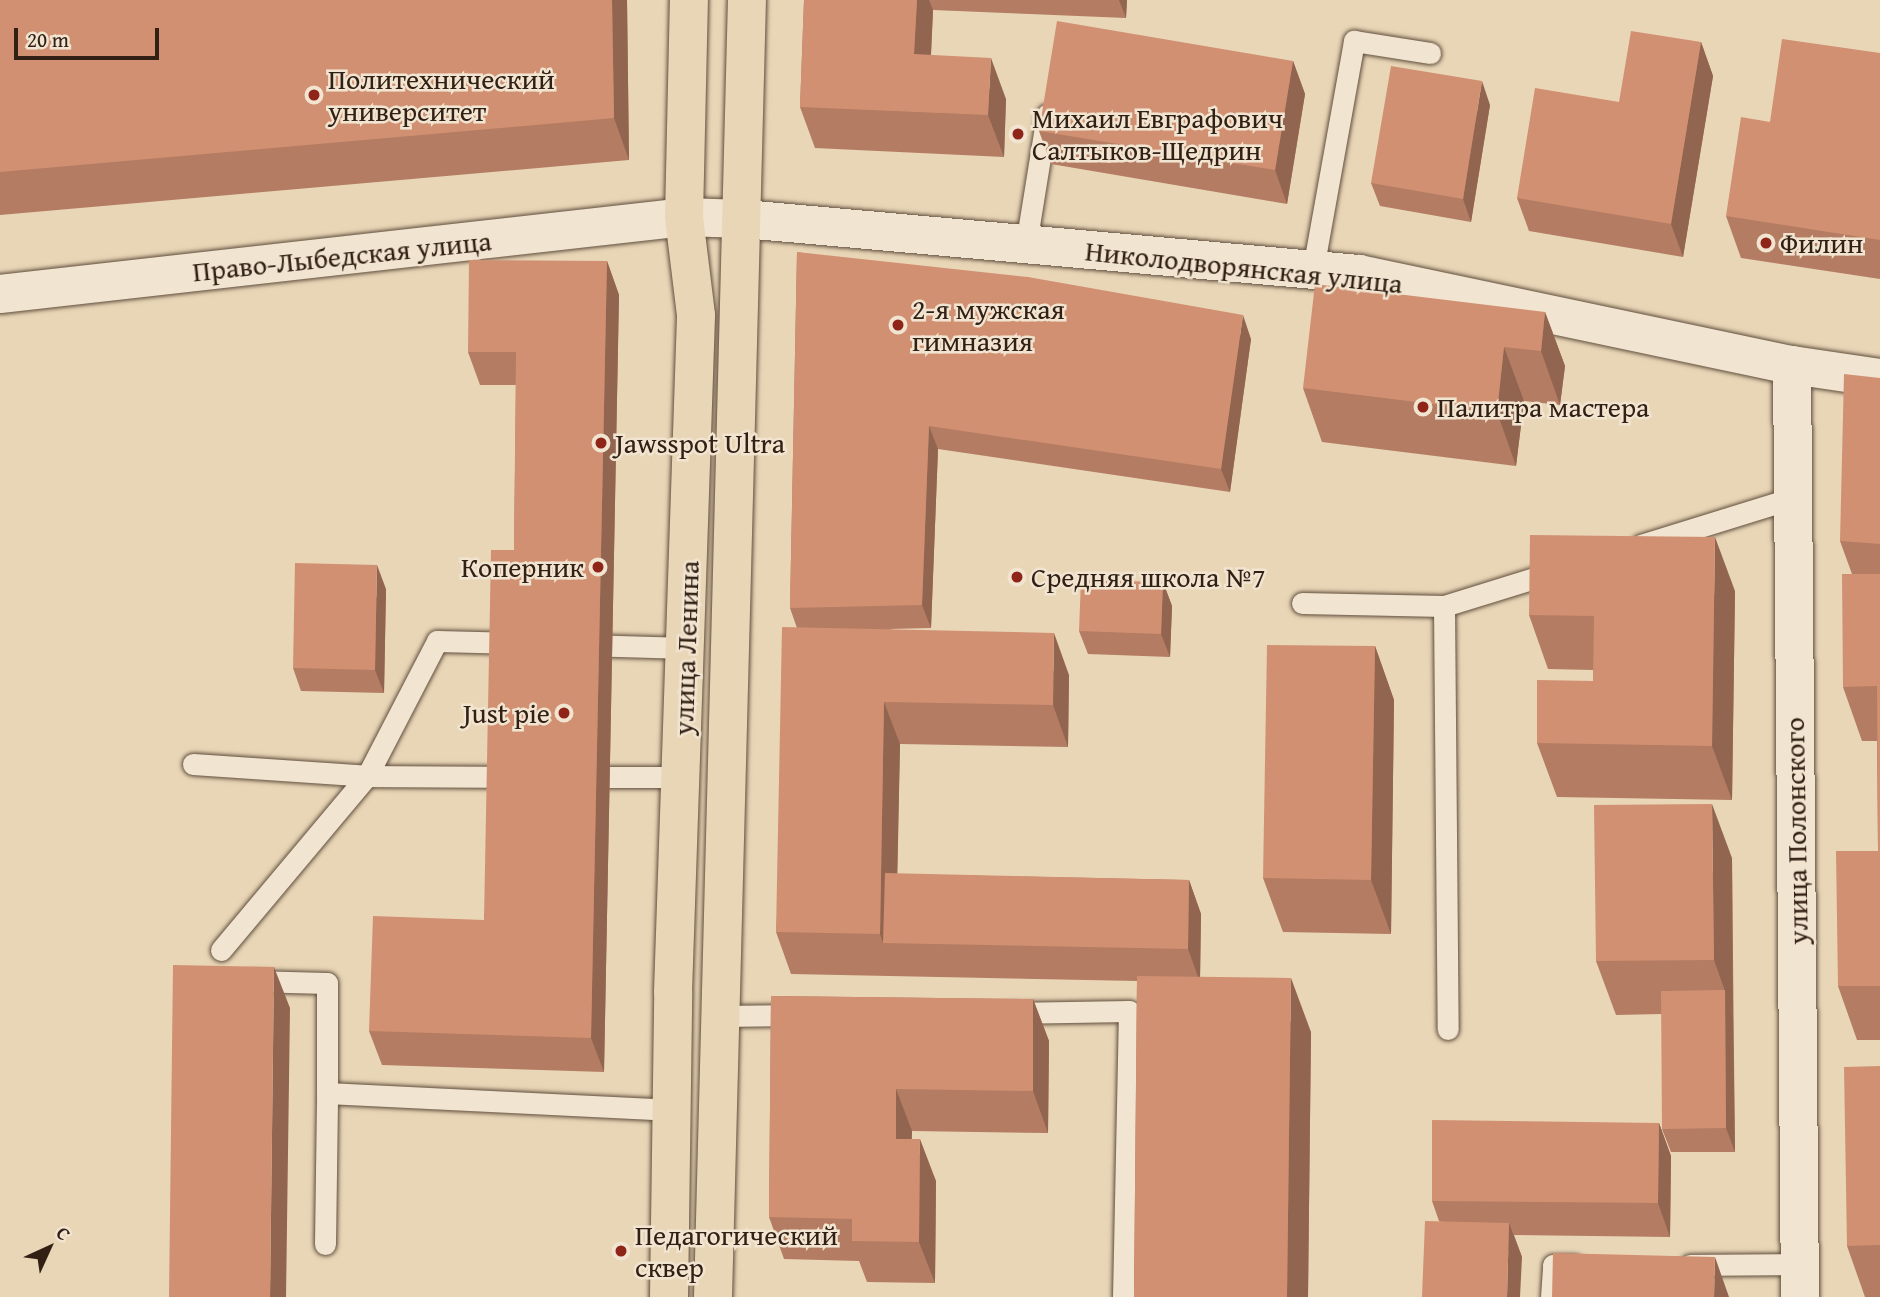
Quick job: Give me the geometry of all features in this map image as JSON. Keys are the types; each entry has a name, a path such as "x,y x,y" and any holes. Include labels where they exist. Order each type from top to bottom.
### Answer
{"main road":[{"name":"улица Ленина","path":"669,1297 681,778 696,315 684,216 689,0"},
{"name":"улица Ленина","path":"713,1297 737,312 744,219 747,0"}],"street":[{"name":"Николодворянская улица","path":"684,216 744,219 1359,274 1792,365 1880,378"},
{"name":"Право-Лыбедская улица","path":"0,294 684,216"},
{"name":"улица Полонского","path":"1792,365 1800,1281"}],"lane":[{"path":"1313,269 1354,41 1430,53"},
{"path":"1026,244 1050,97"},
{"path":"1625,550 1793,498"},
{"path":"1302,603 1444,606 1574,566"},
{"path":"1444,606 1448,1029"},
{"path":"221,950 367,776 437,641 686,648"},
{"path":"193,764 367,776 534,777"},
{"path":"562,777 681,778"},
{"path":"238,981 327,983 325,1244"},
{"path":"993,1013 1129,1011 1123,1297"},
{"path":"720,1016 816,1015"},
{"path":"327,1093 674,1110"},
{"path":"1551,1297 1553,1265 1594,1265"},
{"path":"1663,1265 1800,1281"}],"building":[{"name":"Политехнический университет","path":"0,0 612,0 614,118 0,172"},
{"path":"804,0 917,0 914,54 991,58 988,115 800,107"},
{"path":"1057,21 1293,61 1275,170 1039,131"},
{"path":"1631,31 1701,42 1671,224 1517,198 1535,88 1619,102"},
{"path":"1782,39 1880,53 1880,240 1726,216 1741,117 1770,122"},
{"path":"1391,66 1482,81 1463,199 1371,183"},
{"path":"797,252 1028,277 1243,315 1221,469 929,426 922,605 790,608"},
{"path":"469,260 607,261 591,1038 369,1031 373,916 484,920 491,550 514,550 516,352 468,352"},
{"path":"1315,284 1545,312 1541,351 1504,347 1497,412 1303,388"},
{"path":"1844,374 1880,378 1880,544 1840,541"},
{"path":"1530,535 1715,537 1712,746 1537,743 1537,680 1593,681 1594,616 1529,615"},
{"path":"295,563 377,565 375,670 293,668"},
{"path":"1842,574 1880,574 1880,986 1838,986 1836,851 1878,851 1877,686 1843,687"},
{"path":"1081,580 1163,582 1161,634 1079,631"},
{"path":"782,627 1054,633 1053,705 884,702 880,934 776,932"},
{"path":"1267,645 1375,646 1371,880 1263,878"},
{"path":"1712,804 1714,960 1596,961 1594,805"},
{"path":"885,873 1189,880 1188,949 883,943"},
{"path":"173,965 274,967 270,1297 169,1297"},
{"path":"1137,976 1291,978 1287,1297 1134,1297"},
{"path":"1725,990 1726,1128 1662,1129 1661,991"},
{"path":"771,996 1033,999 1033,1091 896,1089 896,1139 920,1139 919,1242 852,1241 852,1219 769,1217"},
{"path":"1880,1066 1880,1245 1847,1246 1844,1067"},
{"path":"1432,1120 1659,1123 1658,1203 1432,1201"},
{"path":"1425,1221 1509,1223 1507,1297 1422,1297"},
{"path":"1553,1253 1715,1257 1714,1297 1552,1297"}],"place":[{"name":"Политехнический университет","path":"314,95"},
{"name":"Михаил Евграфович Салтыков-Щедрин","path":"1018,134"},
{"name":"Филин","path":"1766,243"},
{"name":"2-я мужская гимназия","path":"898,325"},
{"name":"Палитра мастера","path":"1423,407"},
{"name":"Jawsspot Ultra","path":"601,443"},
{"name":"Коперник","path":"598,567"},
{"name":"Средняя школа №7","path":"1017,577"},
{"name":"Just pie","path":"564,713"},
{"name":"Педагогический сквер","path":"621,1251"}]}
